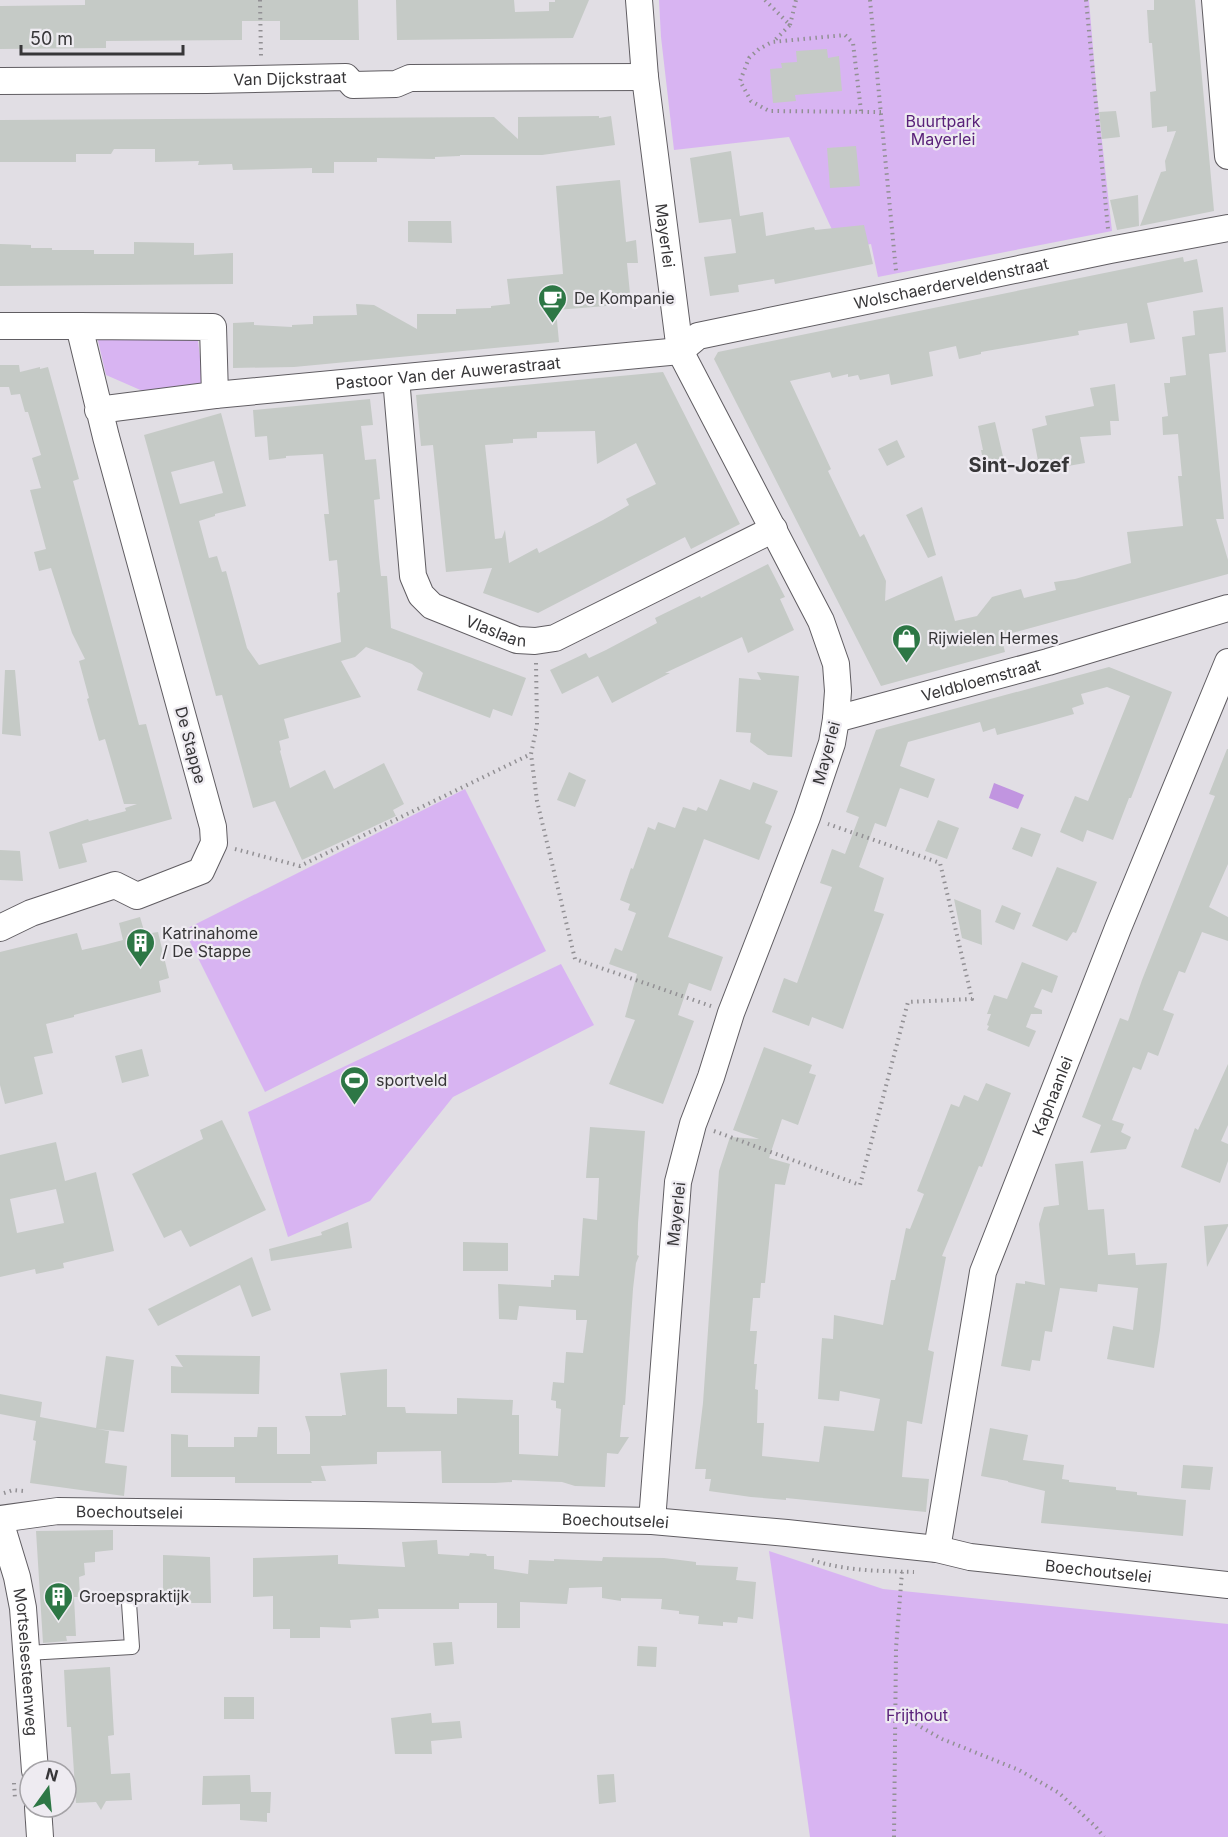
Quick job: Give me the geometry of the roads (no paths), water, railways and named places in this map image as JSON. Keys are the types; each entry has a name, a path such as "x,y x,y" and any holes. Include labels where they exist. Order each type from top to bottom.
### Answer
{"street":[{"name":"Mayerlei","path":"639,0 645,76 680,351 821,621 836,664 838,691 832,743 807,817 731,1013 711,1077 693,1124 678,1182 652,1521"},
{"path":"1215,0 1228,156"},
{"name":"Van Dijckstraat","path":"0,81 346,77 352,84 396,84 410,78 645,76"},
{"name":"Wolschaerderveldenstraat","path":"680,351 698,336 1110,250 1228,228"},
{"path":"0,326 213,327 215,395"},
{"path":"79,326 98,410"},
{"name":"Pastoor Van der Auwerastraat","path":"98,410 215,395 680,351"},
{"name":"Vlaslaan","path":"396,378 413,576 421,595 432,606 518,640 535,641 555,638 774,529"},
{"name":"De Stappe","path":"0,927 32,913 115,885 137,896 201,871 214,843 213,827 98,410"},
{"name":"Veldbloemstraat","path":"836,719 1048,662 1228,608"},
{"name":"Kaphaanlei","path":"936,1548 983,1272 1118,928 1228,662"},
{"name":"Boechoutselei","path":"0,1520 58,1511 652,1521 936,1548 970,1557 1228,1585"},
{"name":"Mortselsesteenweg","path":"0,1520 24,1608 34,1759"},
{"path":"39,1819 40,1837"}],"lane":[{"path":"27,1653 132,1647 129,1603"}],"place":[{"name":"De Kompanie","path":"553,324"},
{"name":"Rijwielen Hermes","path":"907,664"},
{"name":"Katrinahome / De Stappe","path":"141,968"},
{"name":"sportveld","path":"355,1106"},
{"name":"Groepspraktijk","path":"58,1622"}],"district":[{"name":"Sint-Jozef","path":"1019,465"}],"park label":[{"name":"Buurtpark Mayerlei","path":"943,130"},
{"name":"Frijthout","path":"917,1715"}]}
